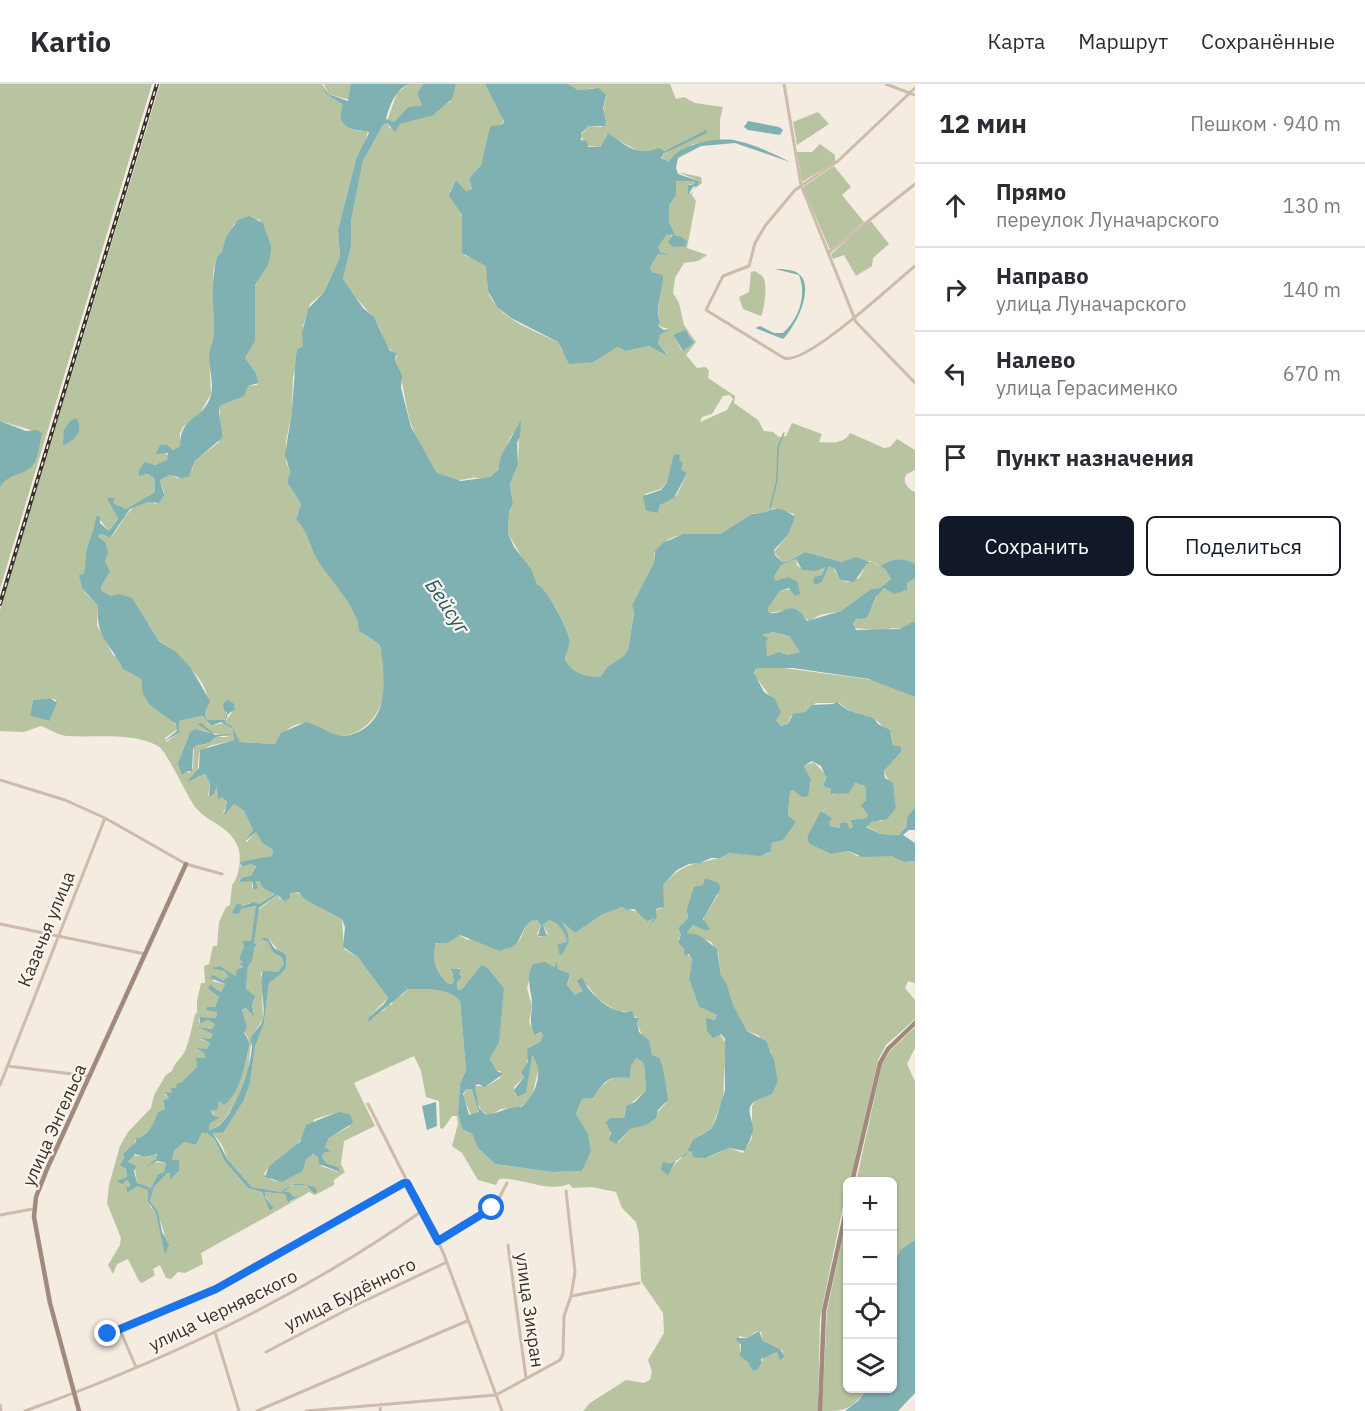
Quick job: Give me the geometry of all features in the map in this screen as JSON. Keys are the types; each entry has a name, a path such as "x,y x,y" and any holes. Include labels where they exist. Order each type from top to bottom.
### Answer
{"street":[{"path":"784,84 801,185 853,316 862,332 915,383"},
{"path":"886,84 913,93"},
{"path":"915,88 913,93 838,161 801,185 765,225 756,243 749,266 726,272 720,279 706,310 790,360 814,349 915,266"},
{"path":"828,253 915,184"},
{"path":"0,780 52,795 105,818 186,864 222,874"},
{"name":"Казачья улица","path":"0,1084 105,818"},
{"name":"улица Энгельса","path":"79,1411 48,1292 33,1209 43,1177 147,954 186,864"},
{"path":"0,924 147,954"},
{"path":"853,1177 880,1063 888,1049 915,1023"},
{"path":"7,1066 91,1076"},
{"path":"368,1104 438,1241 502,1411"},
{"path":"104,1330 108,1334 120,1330 216,1289 391,1189 407,1183"},
{"path":"438,1241 495,1206 507,1183"},
{"path":"306,1411 496,1395 562,1358 564,1316 571,1296 575,1272 566,1191"},
{"path":"0,1215 33,1209"},
{"name":"улица Чернявского","path":"25,1411 74,1393 215,1332 342,1264 422,1211"},
{"path":"820,1411 824,1311 843,1225"},
{"name":"улица Зикран","path":"508,1245 526,1378"},
{"name":"улица Будённого","path":"266,1352 354,1306 447,1262"},
{"path":"571,1296 639,1283"},
{"path":"257,1411 467,1321"},
{"path":"120,1330 136,1367"},
{"path":"215,1332 239,1411"},
{"path":"380,1411 381,1404"},
{"path":"0,1406 1,1411"}],"green space":[{"path":"0,84 152,84 0,589 0,488 11,476 34,464 31,430 0,421"},
{"path":"160,84 322,84 326,94 342,104 346,125 354,130 368,131 365,143 356,159 338,230 340,257 324,292 310,304 303,326 303,346 293,377 292,411 286,442 286,462 290,472 287,482 301,504 296,520 310,537 312,547 356,615 360,631 379,645 384,660 386,685 379,710 363,728 351,734 331,733 305,724 296,725 286,731 275,744 240,742 233,727 225,722 232,712 226,711 227,719 212,722 207,720 205,714 208,704 207,694 202,683 177,654 158,639 131,598 112,596 102,591 101,587 109,574 105,561 105,542 98,536 102,534 110,538 128,512 140,503 156,504 164,492 160,480 170,475 178,478 192,470 195,461 219,442 220,406 237,399 248,386 257,385 256,373 245,358 255,340 254,288 261,273 267,234 259,219 234,224 222,253 217,257 213,272 214,339 209,356 211,394 200,413 183,427 180,433 180,446 173,450 163,443 165,453 169,456 161,464 150,464 143,475 151,474 154,477 155,492 126,509 113,503 113,498 111,505 118,519 109,531 100,520 96,520 96,529 86,558 87,566 80,580 84,591 98,606 97,625 113,655 118,657 127,671 141,679 149,702 172,720 178,729 165,738 166,742 179,733 179,721 204,716 210,726 224,723 234,730 234,740 209,746 199,753 197,778 205,774 210,783 208,796 213,795 215,787 219,787 227,804 223,813 234,804 244,811 253,830 245,841 247,842 256,831 262,843 273,850 272,856 239,865 238,847 230,834 196,808 158,746 125,737 63,735 41,726 24,732 0,731 0,610","holes":["50,698 56,700 48,721 30,716 33,700","195,729 230,737 216,737 209,743 194,747 193,768 189,773 179,761 188,736"]},
{"path":"324,84 351,84 350,100 328,94"},
{"path":"409,84 423,84 417,94 422,105 408,107 394,122 387,121 397,93"},
{"path":"456,84 485,84 504,117 502,125 489,130 481,165 469,178 472,189 466,191 456,180 450,192 462,216 465,256 478,259 486,266 489,294 494,303 509,317 558,342 562,351 594,362 616,347 626,351 649,346 668,355 658,343 660,335 669,329 658,326 663,275 652,272 650,268 658,254 670,256 660,252 657,247 667,234 671,234 672,238 686,246 687,241 675,235 669,222 669,206 676,195 676,181 695,181 695,184 689,184 690,195 693,190 692,195 696,201 687,248 707,255 698,261 684,263 675,278 673,293 679,303 684,325 696,342 686,355 697,368 706,367 709,371 708,378 735,396 734,403 758,420 764,431 773,432 779,437 786,436 792,423 822,434 819,442 841,441 850,433 884,448 890,447 897,439 915,450 915,470 907,474 905,482 915,492 915,564 901,559 880,566 870,561 842,562 805,552 789,561 782,562 774,552 788,535 794,514 774,508 758,515 754,513 720,534 677,536 669,539 654,553 654,562 632,605 634,613 625,656 607,667 600,677 590,677 572,669 565,661 569,637 564,624 551,599 537,584 508,533 509,511 513,504 510,484 518,465 519,429 510,438 499,467 491,476 455,480 437,473 411,424 395,361 397,356 392,352 376,322 343,279 351,247 351,221 363,161 383,125 387,123 390,128 396,130 400,124 432,116 440,107 450,102","holes":["688,332 694,343 682,351 673,335","730,395 733,399 727,410 700,422 702,417 712,414 723,396","679,460 681,469 687,473 677,495 660,505 658,513 646,511 645,494 661,489 671,476 673,463"]},
{"path":"568,84 670,84 676,99 684,97 695,103 723,107 720,120 720,141 693,144 667,163 661,156 675,148 665,151 661,149 640,152 607,134 600,147 587,146 580,135 589,126 602,127 606,119 603,112 606,97 595,88 578,90"},
{"path":"818,112 829,124 797,145 793,122"},
{"path":"820,144 835,155 835,162 802,182 797,152 812,152"},
{"path":"834,166 851,187 842,195 864,222 830,250 803,187"},
{"path":"678,172 701,177 702,183 693,190 699,181"},
{"path":"870,220 889,244 873,258 872,266 856,276 844,255 833,259 831,254"},
{"path":"755,271 763,277 765,285 761,316 743,309 739,297 749,292 751,272"},
{"path":"796,559 800,568 810,570 825,567 822,575 815,579 816,585 822,582 829,566 833,567 840,580 848,582 859,578 867,564 871,562 885,569 891,579 880,588 871,589 841,611 820,615 809,621 794,609 769,613 768,608 780,591 792,589 793,594 799,589 798,582 776,581 774,577 781,565"},
{"path":"915,578 915,621 903,629 892,628 885,631 854,628 853,621 868,612 882,591 887,587 891,592 907,590 907,583"},
{"path":"773,632 789,636 800,652 787,655 779,652 766,656 762,635"},
{"path":"776,667 874,680 915,697 915,807 907,817 906,827 899,835 880,834 866,826 874,821 881,821 896,808 894,793 884,771 902,751 899,746 893,746 891,734 874,718 847,710 840,703 816,703 805,712 791,716 788,724 781,726 776,720 780,710 754,675 757,668"},
{"path":"814,762 826,775 823,786 831,789 833,795 855,783 865,786 866,800 862,808 868,815 866,818 850,820 853,826 850,829 847,822 840,823 840,828 830,826 823,811 807,837 809,844 831,854 849,851 857,856 891,856 904,862 915,861 915,983 908,981 905,988 915,1000 915,1019 886,1045 878,1060 851,1177 843,1177 843,1206 820,1318 818,1411 583,1411 590,1403 626,1380 644,1383 650,1380 652,1372 648,1360 664,1333 663,1313 641,1281 639,1235 636,1222 622,1208 616,1192 592,1187 573,1188 569,1184 552,1187 499,1179 496,1185 478,1180 462,1153 452,1146 458,1124 457,1116 452,1116 443,1129 440,1128 439,1101 426,1097 421,1071 414,1056 354,1083 375,1126 344,1141 341,1164 345,1172 334,1180 334,1185 315,1195 309,1192 201,1253 203,1264 185,1273 178,1272 171,1279 166,1278 160,1265 153,1269 155,1275 142,1283 128,1259 117,1264 113,1274 108,1265 120,1245 121,1238 107,1203 109,1185 120,1146 128,1132 151,1108 154,1095 185,1051 197,1013 201,983 205,983 204,966 209,964 213,946 217,946 219,922 226,907 230,905 232,885 239,865 242,867 256,865 251,877 241,878 239,881 252,881 252,889 255,881 259,881 264,889 275,894 259,904 244,905 233,913 240,913 240,909 257,906 251,941 241,942 244,946 239,959 243,962 240,964 242,968 236,976 220,966 217,968 229,974 229,978 223,980 216,977 212,981 225,984 221,992 213,986 219,997 215,1007 207,1007 217,1012 216,1018 200,1017 199,1022 208,1020 215,1024 212,1029 198,1027 211,1031 213,1034 210,1039 200,1039 210,1043 207,1050 196,1049 204,1053 205,1058 197,1058 197,1067 172,1093 164,1094 169,1098 163,1100 165,1109 158,1112 151,1128 144,1135 136,1138 135,1144 123,1154 127,1177 119,1181 122,1183 127,1180 130,1184 130,1187 126,1188 127,1193 138,1186 144,1187 137,1183 135,1169 128,1163 133,1155 147,1157 155,1154 157,1157 153,1162 166,1163 164,1172 158,1174 151,1188 145,1187 149,1191 150,1206 156,1214 165,1251 164,1231 150,1201 154,1187 166,1173 170,1173 170,1180 179,1171 178,1161 172,1160 174,1151 184,1142 196,1145 202,1133 207,1133 215,1140 225,1162 248,1188 262,1192 271,1211 274,1208 265,1196 265,1192 285,1194 290,1202 301,1196 294,1197 284,1192 287,1189 297,1185 312,1187 295,1184 281,1192 252,1187 228,1160 222,1145 213,1133 214,1131 224,1132 244,1100 250,1083 255,1047 264,1023 269,983 282,973 286,966 287,961 268,938 260,940 257,945 254,943 257,911 277,895 280,899 294,891 342,919 344,949 358,957 388,998 369,1017 384,1010 388,1004 391,1005 395,998 408,989 443,991 460,1001 466,1070 460,1084 458,1113 462,1129 472,1134 478,1148 495,1164 552,1172 582,1171 591,1150 586,1131 576,1114 582,1099 593,1098 604,1084 612,1079 630,1078 631,1066 636,1058 644,1063 646,1090 625,1109 624,1118 612,1118 610,1135 618,1143 630,1129 654,1119 665,1104 666,1081 660,1058 652,1055 639,1028 638,1018 624,1011 620,1013 598,999 587,985 577,981 584,990 579,996 575,995 567,985 570,975 558,969 557,961 554,967 542,963 533,965 527,988 532,1006 529,1022 536,1035 541,1032 543,1035 540,1042 529,1053 526,1069 521,1073 524,1077 514,1087 516,1097 526,1093 530,1058 534,1057 539,1068 531,1099 520,1107 501,1109 491,1115 486,1114 478,1105 475,1086 487,1086 500,1078 501,1071 497,1071 490,1059 497,1045 504,988 487,967 481,965 462,989 458,990 457,982 462,977 458,974 460,968 451,971 454,981 452,984 447,983 434,964 432,958 434,947 438,942 447,943 459,935 468,940 472,938 505,949 518,942 526,926 533,920 537,920 541,925 537,934 539,937 548,934 543,925 549,920 559,925 566,934 567,942 559,943 559,951 563,950 569,941 562,922 575,933 603,914 620,907 655,917 651,927 657,917 656,910 662,908 663,885 678,871 731,853 758,855 769,853 772,843 783,840 795,821 788,815 790,792 793,790 807,796 811,783 804,766","holes":["708,881 718,895 704,917 704,929 693,925 687,933 711,942 718,952 721,977 726,982 732,1004 747,1031 758,1035 771,1051 778,1082 772,1094 756,1100 752,1106 752,1138 743,1153 729,1148 705,1157 690,1150 686,1154 702,1134 711,1129 723,1099 726,1044 711,1019 715,1020 717,1015 699,1007 689,979 692,960 678,940 681,935 678,928 688,918 690,900 704,884","338,1112 350,1126 329,1138 325,1147 330,1151 324,1153 322,1157 326,1163 338,1167 338,1172 321,1166 318,1157 313,1154 306,1160 303,1171 288,1178 278,1181 264,1174 269,1166 297,1145 315,1119","686,1154 670,1171 666,1162 672,1163","757,1331 761,1332 763,1341 782,1350 785,1358 780,1361 777,1352 766,1355 757,1370 740,1352 739,1336 747,1338"]},
{"path":"264,940 282,958 284,964 278,972 263,970 261,973 263,1019 252,1036 248,1068 237,1101 223,1121 214,1129 209,1130 210,1122 217,1119 211,1110 219,1101 224,1105 229,1100 246,1063 249,1045 244,1032 247,1026 242,1010 246,1008 254,1013 252,1005 254,999 246,989 248,965 254,948"},
{"path":"915,1027 915,1048 907,1064 915,1082 915,1240 897,1256 897,1177 857,1177 882,1064 890,1051"},
{"path":"466,1089 474,1089 479,1113 471,1115 463,1097"},
{"path":"843,1236 843,1393 864,1393 848,1408 822,1411 827,1311"}],"water":[{"name":"Бейсуг","path":"322,84 328,94 348,101 351,84 409,84 397,94 389,108 386,119 394,122 408,107 422,105 417,94 423,84 456,84 452,99 432,116 400,124 395,132 387,123 383,125 363,161 351,221 351,247 343,279 363,308 374,317 390,351 396,353 395,361 402,375 401,388 411,427 437,473 461,481 490,477 498,470 501,456 521,420 517,443 518,465 510,484 513,504 509,511 508,533 514,547 531,569 537,584 550,599 566,629 569,642 565,660 580,674 590,677 600,677 607,667 624,656 628,650 634,613 632,605 654,562 655,551 663,543 683,534 720,534 752,514 776,509 795,517 788,535 774,550 775,555 782,562 789,561 805,552 842,562 856,557 870,562 854,582 840,580 835,569 829,566 822,582 816,585 813,582 814,577 822,575 825,567 816,571 802,570 796,559 781,565 774,577 776,581 788,577 798,582 800,594 795,596 789,588 780,591 768,608 769,613 792,608 807,621 841,611 871,589 880,588 891,579 885,569 876,564 880,566 901,559 915,564 915,578 907,583 907,590 894,594 884,588 876,597 867,618 856,619 853,624 856,630 900,629 915,621 915,697 869,679 793,668 757,668 754,673 764,692 775,699 781,712 776,720 781,726 788,724 793,714 805,712 812,705 837,702 847,710 874,718 878,724 890,730 893,746 900,746 902,751 884,771 885,778 893,783 896,808 887,819 872,822 866,827 880,834 899,835 906,827 907,817 915,807 915,830 909,830 903,835 915,843 915,861 904,862 891,856 862,857 849,851 831,854 809,844 807,837 821,811 832,818 829,822 830,826 840,828 840,823 847,822 850,829 853,826 850,820 866,818 868,815 861,806 866,800 865,786 855,783 849,793 831,794 831,789 823,786 826,777 821,766 812,761 804,766 811,780 808,796 802,797 793,790 790,792 788,815 796,822 783,840 772,843 770,852 760,856 730,853 720,858 689,864 677,870 663,885 664,907 656,909 657,917 649,929 654,918 647,921 634,909 626,910 622,907 603,914 575,933 562,922 569,941 562,955 559,953 558,944 567,942 565,935 559,926 549,920 543,925 547,936 538,936 541,925 537,920 532,921 525,927 516,944 500,951 460,935 447,943 436,943 435,964 447,983 452,984 454,981 451,969 461,969 459,974 462,977 457,982 458,990 462,989 481,965 487,967 504,988 499,1042 490,1059 497,1071 503,1074 485,1087 478,1084 475,1086 479,1108 485,1114 521,1107 526,1103 537,1084 538,1069 532,1056 526,1093 517,1097 514,1090 524,1077 521,1073 528,1062 527,1049 540,1042 543,1035 541,1032 535,1035 531,1024 532,1001 529,975 533,964 545,962 554,967 557,961 558,969 570,974 567,985 575,995 583,991 577,981 582,977 585,984 603,1003 618,1011 632,1011 635,1018 639,1018 637,1022 639,1032 649,1040 652,1055 660,1058 668,1100 658,1110 656,1118 646,1125 630,1129 616,1144 609,1140 611,1133 606,1122 610,1118 624,1118 626,1106 635,1102 646,1090 644,1063 636,1058 631,1066 630,1078 607,1080 593,1098 582,1099 576,1114 588,1134 591,1151 582,1171 552,1172 495,1164 478,1148 472,1134 462,1129 458,1113 460,1084 466,1070 460,1001 455,996 442,991 408,989 368,1022 369,1017 388,998 358,957 343,947 345,927 342,919 306,900 298,892 290,893 290,898 285,901 277,895 259,908 254,943 257,945 262,938 268,938 274,948 285,954 285,969 269,983 264,1023 255,1047 250,1083 244,1100 224,1132 213,1133 228,1160 252,1187 281,1192 292,1185 284,1192 289,1192 294,1197 301,1196 288,1202 285,1194 265,1192 265,1197 274,1208 270,1211 262,1192 248,1188 225,1162 215,1140 207,1133 202,1133 196,1145 184,1142 174,1151 172,1160 179,1160 179,1171 170,1180 170,1173 167,1173 154,1187 150,1201 158,1212 162,1232 169,1245 165,1254 156,1214 148,1201 148,1190 138,1186 127,1193 126,1187 130,1187 130,1184 127,1180 122,1184 117,1181 127,1177 126,1169 120,1165 124,1158 123,1154 136,1142 136,1138 148,1132 158,1112 165,1109 163,1100 169,1098 164,1092 172,1093 171,1088 176,1088 177,1083 181,1083 197,1067 196,1058 205,1058 204,1053 195,1048 207,1049 210,1043 200,1038 210,1039 213,1034 198,1027 212,1029 215,1024 208,1020 200,1023 200,1017 216,1018 217,1012 206,1010 207,1007 215,1007 219,997 208,988 211,985 221,992 225,984 210,978 213,975 223,980 229,976 224,971 211,968 220,966 236,976 236,970 243,967 239,964 243,962 239,959 244,946 241,941 251,941 256,906 241,909 239,914 232,913 237,903 242,906 254,902 259,904 275,894 264,889 259,881 255,881 258,888 254,890 252,881 239,882 241,878 251,876 256,866 251,864 242,867 240,862 272,856 273,850 262,843 256,832 244,842 253,830 244,811 234,804 224,815 227,802 222,797 218,800 217,786 213,795 209,797 210,783 205,774 187,782 199,768 200,750 234,740 233,729 221,722 211,726 203,716 179,721 179,733 163,742 177,731 176,724 150,705 143,694 141,679 123,669 105,641 99,627 98,606 82,588 79,575 83,574 85,569 87,550 96,516 100,517 100,523 109,531 118,519 107,498 114,498 113,503 126,509 155,492 154,477 147,474 139,476 139,470 145,462 155,465 167,460 168,453 156,454 160,445 166,444 173,450 180,446 184,428 208,403 212,390 209,358 214,335 213,286 217,257 222,252 226,237 238,220 249,216 263,223 271,246 268,265 255,285 255,341 245,358 256,373 258,383 248,386 244,396 220,406 222,438 195,461 189,476 182,478 170,475 160,480 164,495 159,503 147,502 130,509 110,538 102,534 98,536 105,542 108,552 105,561 110,572 101,587 102,591 112,596 119,594 132,598 159,641 176,652 191,668 210,701 205,714 207,720 225,720 227,712 224,711 223,704 228,700 234,704 235,709 228,714 225,722 233,727 240,742 275,744 281,733 306,722 338,735 350,735 362,730 378,713 384,680 381,649 376,642 359,631 358,623 349,604 317,559 306,534 296,520 301,504 287,482 290,472 285,455 292,411 296,355 298,349 303,346 302,333 308,309 324,292 340,257 338,230 356,159 369,133 349,128 343,123 342,104 326,94","holes":["773,632 789,636 800,652 787,655 779,652 767,656 768,638 762,635","263,940 268,942 273,952 282,958 284,964 278,972 263,970 261,982 263,1019 251,1038 251,1056 244,1081 225,1119 217,1127 209,1130 210,1123 219,1118 213,1115 211,1110 217,1110 219,1101 224,1105 230,1100 238,1086 246,1060 249,1044 244,1033 247,1026 242,1010 246,1008 254,1016 252,1005 255,996 246,989 248,966 252,961 254,948","466,1089 472,1089 479,1112 469,1115 463,1094","135,1154 145,1157 157,1154 156,1159 146,1167 157,1161 166,1163 164,1172 158,1174 151,1188 137,1183 134,1171 136,1166 128,1162"]},
{"path":"485,84 568,84 578,90 599,88 606,95 603,109 606,121 605,126 589,126 581,133 581,140 587,141 588,147 600,147 608,133 637,150 659,148 665,151 706,130 707,133 663,154 661,158 669,162 681,150 690,146 710,141 730,140 758,147 790,162 735,143 701,146 678,158 676,168 678,174 699,181 688,195 688,185 695,184 695,181 676,181 676,195 669,206 669,222 675,235 687,241 686,246 673,247 668,242 673,235 667,234 658,247 660,252 671,256 658,254 650,268 652,272 663,275 658,326 664,330 670,329 660,335 658,343 668,356 649,346 626,351 617,347 594,362 569,364 558,342 511,318 497,307 488,291 486,266 462,253 462,215 449,195 456,180 466,191 472,189 469,178 481,165 489,130 492,126 502,125 504,121"},
{"path":"748,121 779,127 783,130 780,135 748,130 744,127"},
{"path":"775,269 796,272 799,274 804,280 805,289 801,308 793,327 783,339 755,328 760,326 774,333 783,333 793,321 800,306 802,291 799,275"},
{"path":"686,330 694,343 683,351 673,335"},
{"path":"76,418 79,431 71,441 63,445 64,430 70,421"},
{"path":"0,421 26,431 37,430 42,433 38,455 32,466 7,479 0,488"},
{"path":"674,454 680,455 679,460 683,463 681,469 687,473 674,498 660,505 658,513 646,511 643,496 661,490 667,482"},
{"path":"50,698 57,703 49,721 30,716 33,700"},
{"path":"201,723 215,735 233,734 216,737 209,743 196,746 193,749 192,771 186,771 182,775 178,763 190,732 195,729 211,733 197,724"},
{"path":"705,878 718,883 721,888 703,919 710,929 707,931 693,925 687,933 699,935 717,949 721,976 726,982 733,1005 747,1031 766,1041 774,1060 778,1082 772,1094 758,1099 751,1105 753,1130 745,1151 729,1148 705,1158 693,1157 692,1152 689,1151 685,1156 680,1158 686,1154 693,1140 711,1129 725,1090 725,1039 721,1034 713,1038 707,1031 706,1018 715,1020 717,1015 699,1007 689,979 692,960 689,954 684,955 684,949 678,942 681,935 678,928 688,918 687,909 694,887 703,885"},
{"path":"436,1102 437,1126 427,1130 422,1106"},
{"path":"338,1112 350,1114 353,1123 329,1138 325,1147 331,1151 324,1153 322,1157 326,1163 338,1167 340,1172 319,1164 318,1157 313,1154 306,1160 303,1171 282,1182 265,1177 269,1166 300,1142 306,1125"},
{"path":"676,1160 668,1175 661,1170 663,1162 672,1163"},
{"path":"301,1184 315,1187 317,1192 314,1193 307,1186 292,1185"},
{"path":"915,1240 915,1393 898,1411 845,1411 864,1393 897,1393 897,1256"},
{"path":"759,1331 763,1341 780,1349 785,1357 780,1361 777,1352 761,1359 757,1370 753,1371 748,1362 740,1356 741,1345 735,1338 747,1338"}],"waterway":[{"path":"770,508 777,480 778,447 784,433"}],"railway":[{"path":"0,604 157,84"}],"route":[{"path":"108,1334 216,1289 404,1183 407,1183 438,1241 492,1208"}]}
